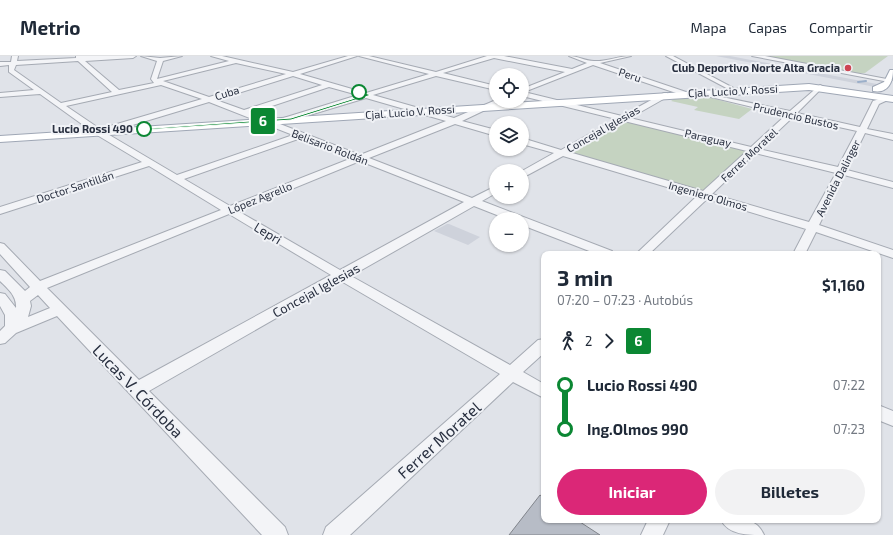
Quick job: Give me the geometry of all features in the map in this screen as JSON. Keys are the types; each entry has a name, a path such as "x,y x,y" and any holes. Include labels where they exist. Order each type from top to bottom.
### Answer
{"main road":[{"path":"883,94 893,72"},
{"name":"Cjal. Lucio V. Rossi","path":"0,139 736,91 820,87 883,94"}],"street":[{"path":"0,64 14,60 133,56"},
{"path":"144,56 160,60 179,56"},
{"path":"214,56 331,84 489,131"},
{"name":"Cuba","path":"100,132 354,56"},
{"path":"362,56 489,86"},
{"path":"277,126 278,123 494,56 572,72"},
{"name":"Peru","path":"572,56 688,94"},
{"path":"529,90 593,63 628,56"},
{"path":"668,56 736,91"},
{"path":"755,56 883,94"},
{"path":"79,58 118,93"},
{"path":"60,105 118,93 248,58"},
{"name":"Lepri","path":"14,60 12,71 100,132 150,164 177,178 341,276 541,390"},
{"path":"159,82 154,79 160,60"},
{"name":"Belisario Roldán","path":"159,82 208,99 499,212"},
{"path":"244,113 331,84"},
{"name":"Ferrer Moratel","path":"645,251 755,150 820,87"},
{"path":"0,95 41,92"},
{"name":"Prudencio Bustos","path":"700,93 893,138"},
{"name":"Avenida Dalinger","path":"801,251 841,170 883,94"},
{"name":"Paraguay","path":"529,95 841,170 893,185"},
{"name":"Concejal Iglesias","path":"529,170 664,95"},
{"name":"López Agrello","path":"23,300 39,286 487,107"},
{"path":"177,178 300,135"},
{"name":"Ingeniero Olmos","path":"529,143 813,227 893,254"},
{"name":"Doctor Santillán","path":"0,211 150,164"},
{"name":"Concejal Iglesias","path":"136,390 489,193"},
{"path":"529,224 600,251"},
{"name":"Lucas V. Córdoba","path":"0,247 277,535"},
{"path":"0,274 20,294 23,300 21,312 4,334"},
{"path":"0,297 12,310 14,318 4,334"},
{"path":"4,334 60,309"},
{"name":"Ferrer Moratel","path":"334,535 541,347"},
{"path":"881,413 893,419"},
{"path":"652,535 658,523"},
{"path":"736,523 754,535"}],"shaded area":[{"path":"716,56 730,56 877,84 875,87"},
{"path":"447,224 480,237 468,245 434,231"}],"green space":[{"name":"Club Deportivo Norte Alta Gracia","path":"759,56 888,56 865,73 853,73"},
{"path":"704,96 752,109 739,119 694,110 698,107 671,101 677,97"},
{"path":"627,120 749,150 702,192 568,152"}],"building":[{"path":"540,495 541,523 582,523 600,535 509,535"}],"waterway":[{"path":"858,82 866,81"}],"bus line":[{"name":"6","path":"144,129 291,119 369,95 359,92"}],"place":[{"name":"Club Deportivo Norte Alta Gracia","path":"848,68"},
{"name":"Lucio Rossi 490","path":"144,129"}]}
